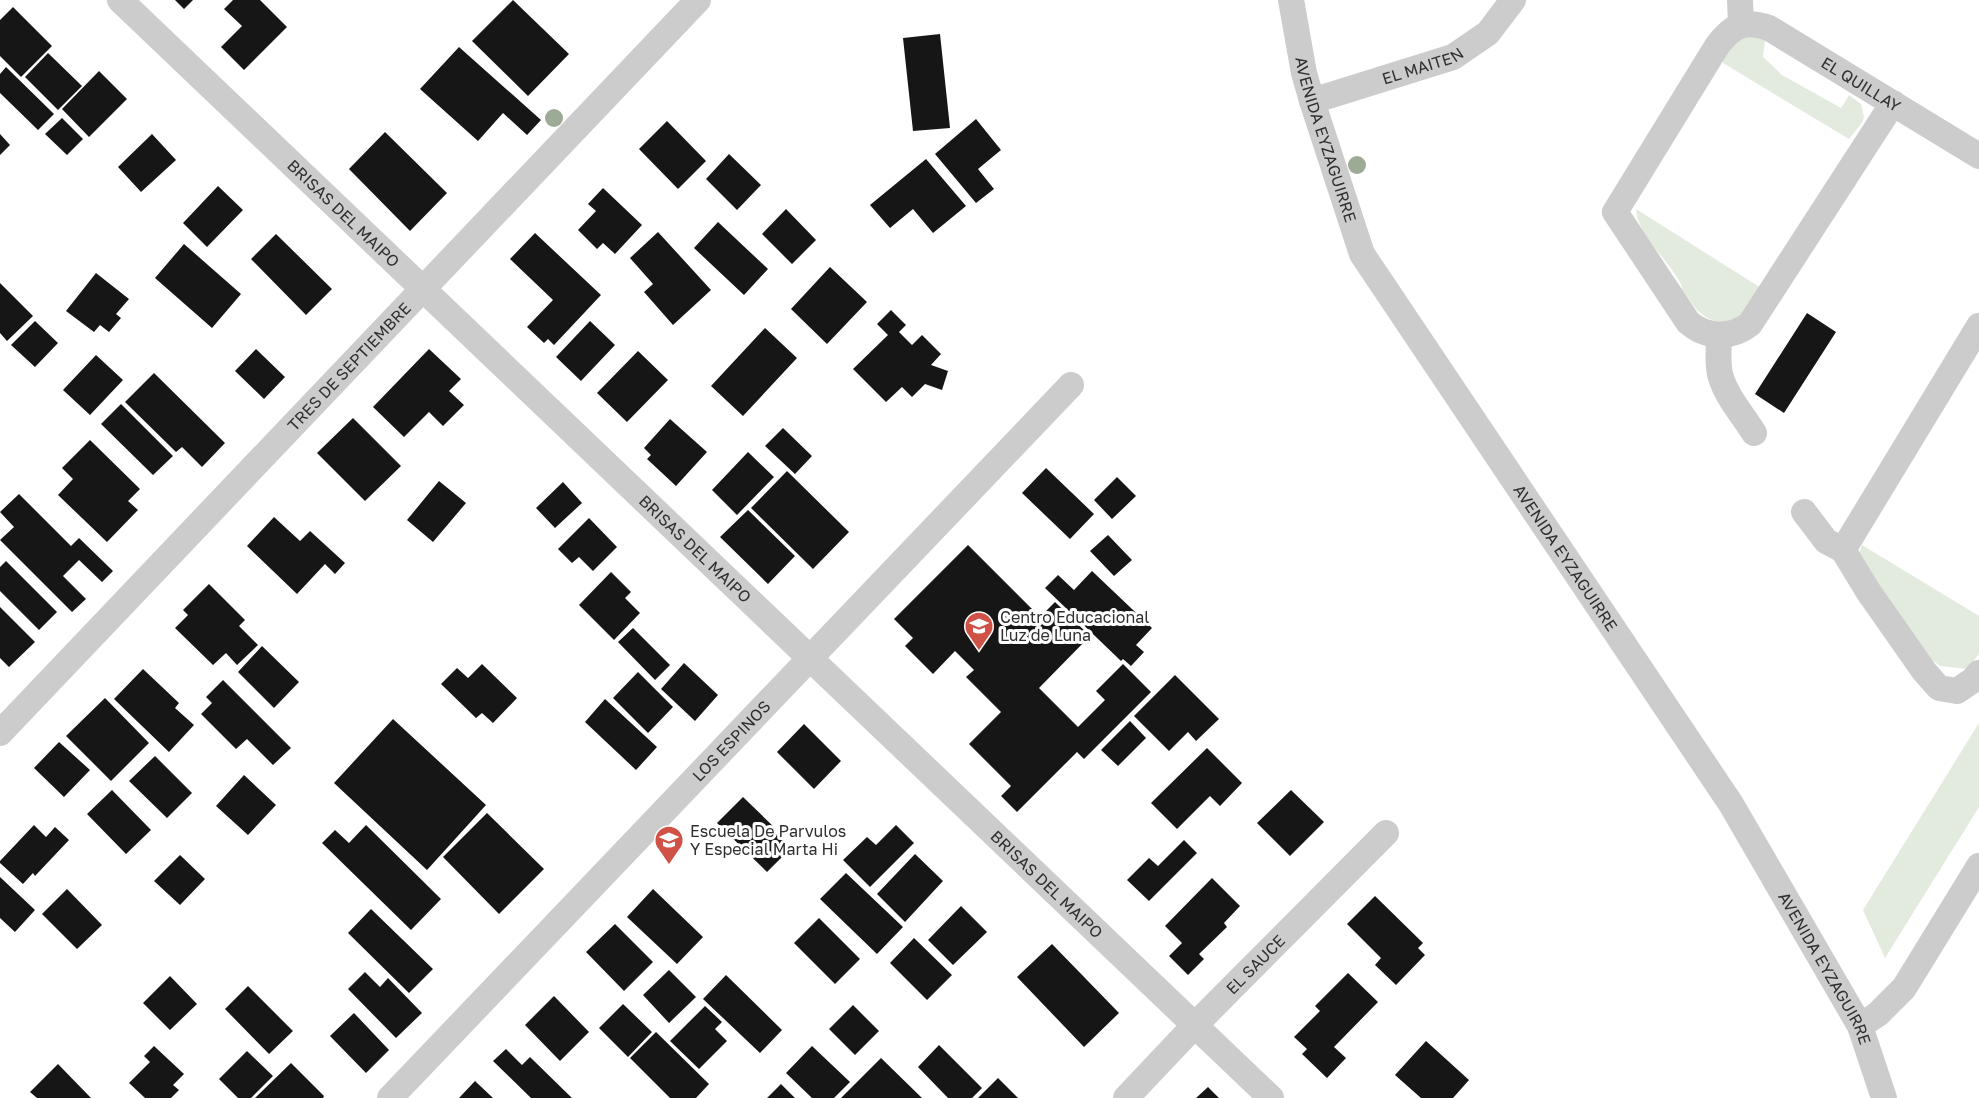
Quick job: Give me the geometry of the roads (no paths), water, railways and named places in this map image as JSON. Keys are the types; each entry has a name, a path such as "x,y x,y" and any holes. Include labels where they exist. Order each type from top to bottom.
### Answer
{"street":[{"name":"BRISAS DEL MAIPO","path":"120,0 1271,1098"},
{"name":"TRES DE SEPTIEMBRE","path":"0,732 698,0"},
{"name":"AVENIDA EYZAGUIRRE","path":"1291,0 1302,64 1312,101 1362,254 1731,804 1860,1026 1884,1098"},
{"name":"EL MAITEN","path":"1312,101 1453,57 1488,33 1513,0"},
{"name":"EL QUILLAY","path":"1740,12 1979,156"},
{"path":"1740,12 1616,212 1688,322 1702,331 1719,335 1742,330 1760,310 1893,103"},
{"path":"1843,550 1979,326"},
{"path":"1719,335 1720,377 1754,433"},
{"name":"LOS ESPINOS","path":"390,1098 1071,385"},
{"path":"1804,512 1826,541 1843,550 1896,633 1939,688 1957,691 1979,673"},
{"name":"EL SAUCE","path":"1126,1098 1195,1025 1386,833"},
{"path":"1860,1026 1878,1014 1904,988 1979,866"}],"place":[{"name":"Centro Educacional Luz de Luna","path":"979,652"},
{"name":"Escuela De Parvulos Y Especial Marta Hi","path":"669,866"}]}
